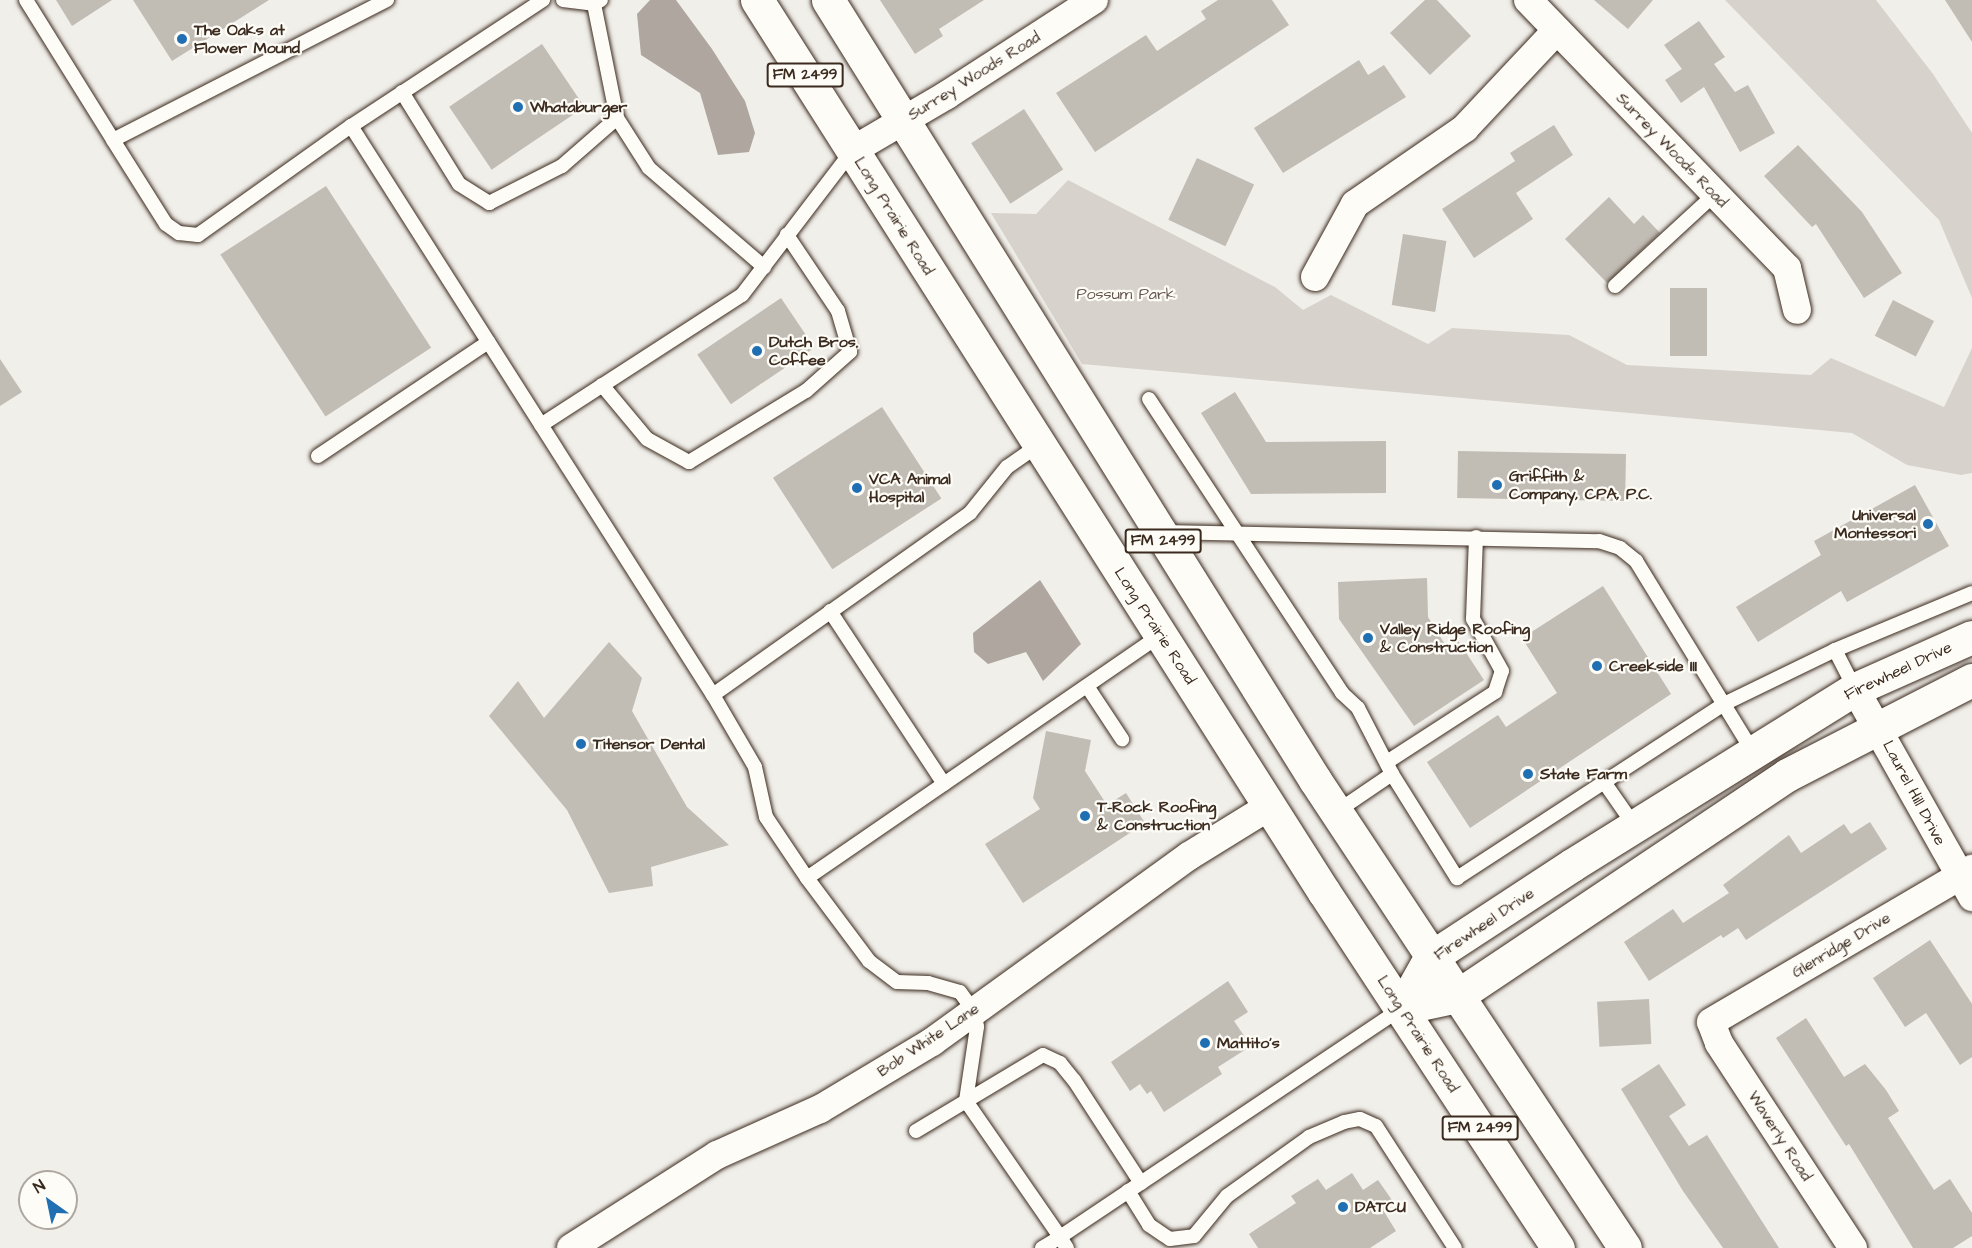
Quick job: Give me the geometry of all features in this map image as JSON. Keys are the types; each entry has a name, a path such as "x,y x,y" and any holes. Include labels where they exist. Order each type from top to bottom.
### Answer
{"main road":[{"name":"Long Prairie Road","path":"757,0 1270,806 1558,1248"},
{"name":"FM 2499","path":"828,0 1158,532 1336,812 1430,958 1625,1248"},
{"name":"Firewheel Drive","path":"1402,1008 1430,958 1634,825 1752,750 1856,689 1972,637"},
{"path":"1402,1008 1457,996 1787,775 1878,726 1972,680"}],"street":[{"name":"Surrey Woods Road","path":"853,150 1094,0"},
{"name":"Surrey Woods Road","path":"1528,0 1787,268 1797,310"},
{"path":"1315,277 1355,204 1465,128 1557,30"},
{"name":"Laurel Hill Drive","path":"1856,689 1967,880"},
{"name":"Bob White Lane","path":"571,1248 717,1155 820,1109 932,1042 1189,856 1270,806"},
{"name":"Glenridge Drive","path":"1711,1022 1967,880"},
{"name":"Waverly Road","path":"1711,1022 1719,1043 1853,1248"}],"lane":[{"path":"26,0 166,224 179,232 198,235 351,126 543,0"},
{"path":"113,140 387,0"},
{"path":"563,0 597,2 618,118 649,168 764,267"},
{"path":"402,92 459,183 489,203 562,166 618,118"},
{"path":"351,126 712,695 755,767 766,817 807,878 869,961 897,982 928,983 960,993 974,1011 977,1027 966,1101 1063,1242"},
{"path":"541,425 742,295 853,150"},
{"path":"1615,286 1715,194"},
{"path":"602,385 648,439 689,462 806,391 850,352 838,311 787,235"},
{"path":"318,456 488,342"},
{"path":"1149,399 1342,693 1358,708 1389,768 1457,878 1724,704 1835,650 1972,593"},
{"path":"712,695 970,513 1007,467 1040,444"},
{"path":"1158,532 1599,541 1620,548 1636,561 1752,750"},
{"path":"1336,812 1389,768 1495,692 1502,670 1473,619 1476,537"},
{"path":"830,611 944,784"},
{"path":"807,878 1161,635"},
{"path":"1835,650 1856,689"},
{"path":"1087,686 1122,739"},
{"path":"1604,782 1634,825"},
{"path":"1042,1248 1063,1242 1128,1191 1402,1008"},
{"path":"916,1131 1044,1055 1060,1063 1074,1080 1141,1183"},
{"path":"1128,1191 1149,1225 1168,1244 1194,1236 1227,1196 1309,1137 1344,1122 1360,1119 1376,1126 1452,1244 1437,1248"}],"green space":[{"path":"1725,0 1876,0 1933,74 1972,133 1972,298 1939,220"},
{"name":"Possum Park","path":"1068,180 1275,287 1303,310 1331,295 1428,344 1452,328 1569,335 1627,365 1811,375 1831,358 1944,407 1972,348 1972,473 1961,475 1907,465 1852,433 1082,364 991,213 1036,214"}],"shaded area":[{"path":"650,0 676,0 712,49 745,101 755,133 749,152 718,155 700,93 641,55 637,14"},
{"path":"1040,580 1081,644 1043,681 1026,652 988,664 974,652 973,633"}],"building":[{"path":"56,0 112,0 72,26"},
{"name":"The Oaks at Flower Mound","path":"133,0 269,0 172,61"},
{"path":"880,0 984,0 939,29 943,36 915,54"},
{"path":"1218,0 1272,0 1289,25 1095,152 1056,93 1146,35 1157,51 1206,19 1201,11"},
{"path":"1425,0 1437,0 1471,36 1430,75 1390,33"},
{"path":"1594,0 1653,0 1628,29"},
{"path":"1945,0 1972,0 1972,42"},
{"path":"1699,21 1725,57 1714,64 1735,92 1748,85 1775,133 1740,152 1704,87 1681,103 1665,80 1682,69 1664,45"},
{"name":"Whataburger","path":"542,44 584,107 492,170 449,107"},
{"path":"1359,60 1368,75 1384,65 1406,97 1283,173 1254,128"},
{"path":"1024,109 1063,169 1010,204 971,143"},
{"path":"1554,125 1573,155 1516,193 1533,219 1474,258 1442,209 1515,161 1510,153"},
{"path":"1798,145 1862,212 1902,273 1864,298 1816,224 1812,227 1764,176"},
{"path":"1197,158 1254,185 1225,246 1168,220"},
{"path":"326,186 431,348 325,416 220,255"},
{"path":"1609,197 1634,224 1643,215 1660,233 1607,283 1565,239"},
{"path":"1403,234 1446,241 1435,312 1392,305"},
{"path":"1670,288 1707,288 1707,356 1670,356"},
{"name":"Dutch Bros. Coffee","path":"781,298 815,348 731,404 697,354"},
{"path":"1893,300 1934,321 1916,357 1875,336"},
{"path":"0,359 22,392 0,406"},
{"path":"1235,392 1266,442 1386,441 1386,493 1251,494 1201,413"},
{"name":"VCA Animal Hospital","path":"882,407 941,498 832,569 773,478"},
{"path":"1458,451 1626,454 1625,501 1457,498"},
{"path":"1915,485 1949,546 1847,602 1841,591 1758,642 1736,607 1821,555 1814,541"},
{"path":"1427,578 1428,617 1446,646 1457,639 1484,680 1414,726 1339,619 1338,582"},
{"path":"1603,586 1671,694 1470,828 1427,762 1498,715 1506,727 1557,693 1522,638"},
{"name":"Titensor Dental","path":"609,642 642,678 632,711 687,807 729,845 651,867 653,886 609,893 567,810 489,716 518,681 544,718"},
{"name":"T-Rock Roofing & Construction","path":"1046,731 1091,740 1085,771 1107,805 1126,793 1145,823 1023,903 985,844 1040,809 1033,798"},
{"path":"1870,822 1887,849 1746,940 1738,928 1723,938 1721,935 1649,981 1624,942 1673,909 1683,923 1729,893 1723,885 1789,835 1801,853 1844,824 1851,834"},
{"path":"1930,940 1972,1004 1972,1057 1960,1065 1926,1013 1905,1027 1873,978"},
{"path":"1228,981 1248,1012 1234,1021 1251,1046 1218,1067 1222,1074 1164,1112 1151,1091 1147,1094 1140,1084 1130,1091 1111,1062"},
{"path":"1649,999 1651,1044 1599,1047 1597,1002"},
{"path":"1806,1018 1844,1077 1865,1064 1886,1090 1899,1111 1888,1118 1934,1190 1950,1179 1972,1213 1972,1236 1953,1248 1913,1248 1849,1144 1846,1146 1776,1038"},
{"path":"1659,1064 1686,1105 1669,1116 1689,1146 1707,1135 1779,1248 1723,1248 1683,1191 1621,1089"},
{"name":"DATCU","path":"1352,1173 1363,1190 1378,1180 1394,1203 1383,1210 1396,1231 1370,1248 1258,1248 1249,1234 1296,1203 1291,1196 1318,1179 1326,1190"}],"place":[{"name":"The Oaks at Flower Mound","path":"182,39"},
{"name":"Whataburger","path":"518,107"},
{"name":"Dutch Bros. Coffee","path":"757,351"},
{"name":"Griffith & Company, CPA, P.C.","path":"1497,485"},
{"name":"VCA Animal Hospital","path":"857,488"},
{"name":"Universal Montessori","path":"1928,524"},
{"name":"Valley Ridge Roofing & Construction","path":"1368,638"},
{"name":"Creekside III","path":"1597,666"},
{"name":"Titensor Dental","path":"581,744"},
{"name":"State Farm","path":"1528,774"},
{"name":"T-Rock Roofing & Construction","path":"1085,816"},
{"name":"Mattito's","path":"1205,1043"},
{"name":"DATCU","path":"1343,1207"}]}
